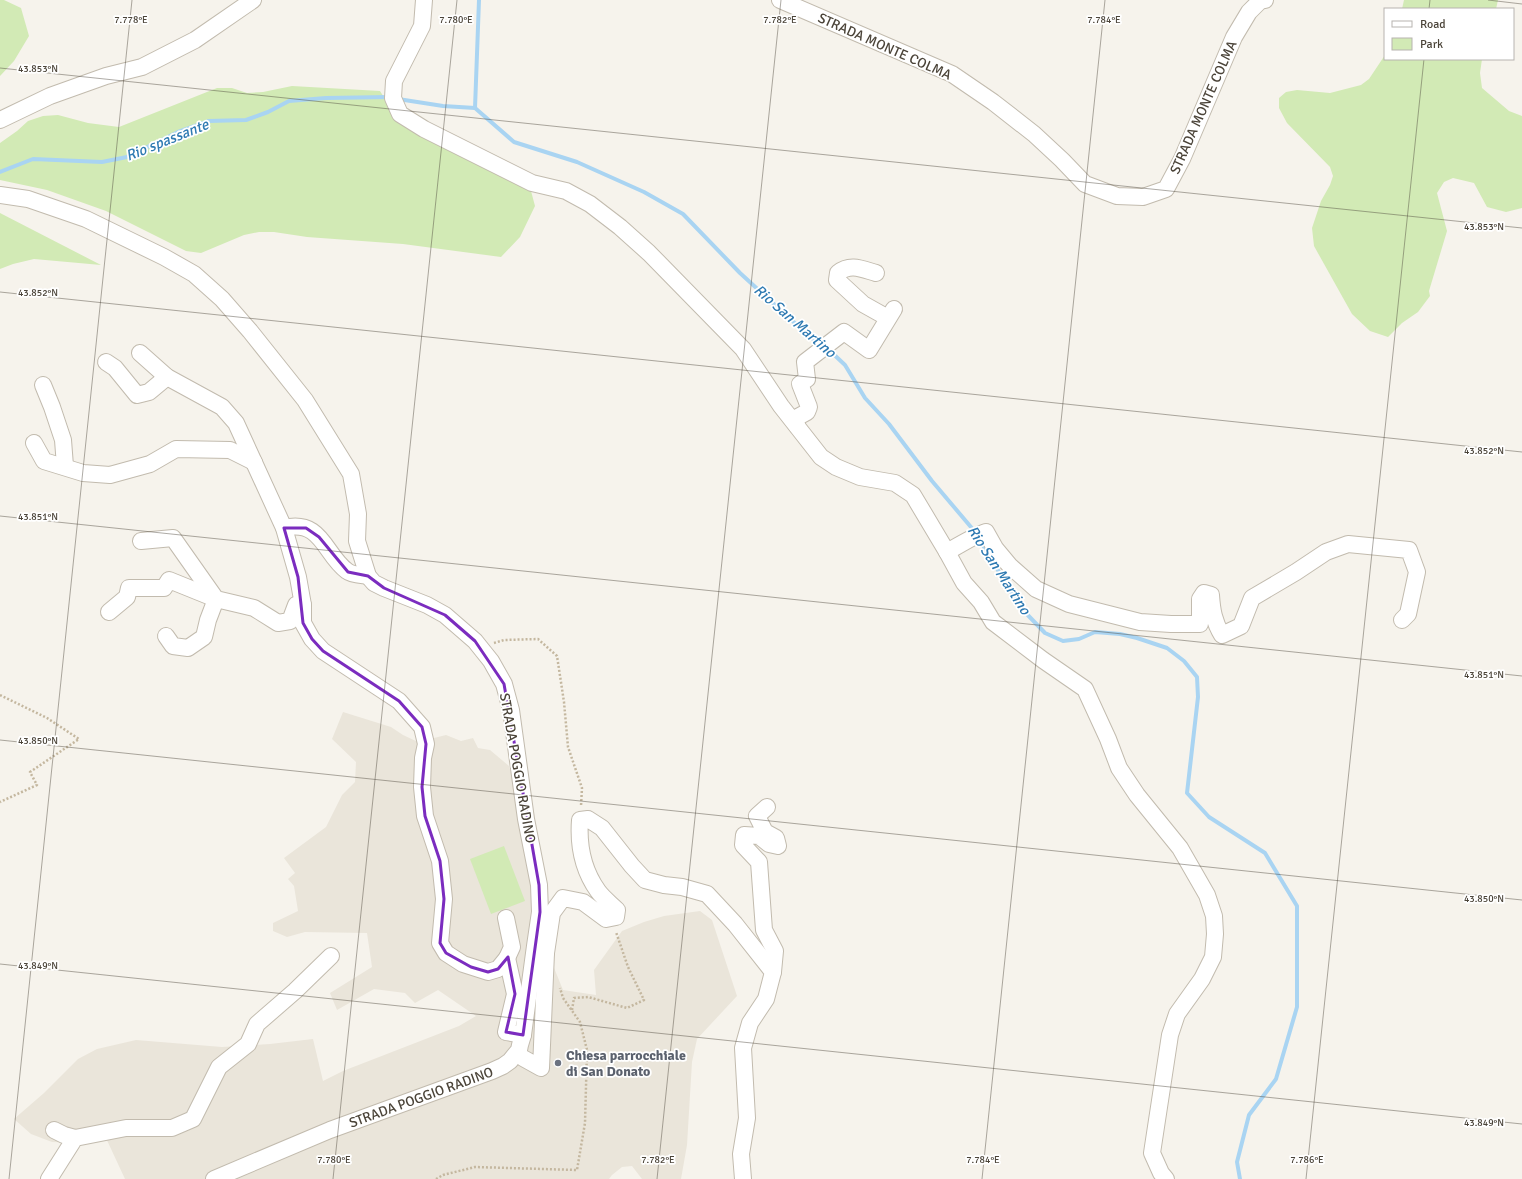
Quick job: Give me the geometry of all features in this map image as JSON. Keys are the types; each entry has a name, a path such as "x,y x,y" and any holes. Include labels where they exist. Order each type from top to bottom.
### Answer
{"street":[{"path":"0,120 50,96 106,76 142,67 196,40 253,0"},
{"path":"424,0 422,26 394,81 393,98 400,114 424,129 532,184 566,191 590,204 620,227 649,253 743,349 781,406 822,457 836,467 860,477 895,483 913,495 964,583 981,602 993,622 1042,660 1085,689 1119,768 1137,795 1180,848 1207,895 1214,916 1215,934 1213,957 1202,979 1177,1014 1170,1035 1152,1153 1161,1173 1166,1179"},
{"name":"STRADA MONTE COLMA","path":"780,0 952,74 993,102 1034,134 1085,184 1117,196 1143,197 1166,189 1182,160 1234,37 1249,12 1260,1 1265,0"},
{"path":"0,195 28,200 86,218 164,257 194,274 222,299 250,331 305,400 351,474 358,514 357,542 368,576 348,572 338,563 329,548 319,537 306,528 294,525 284,528"},
{"path":"797,426 796,418 807,412 809,407 800,384 807,379 805,362 844,332 869,350 891,314 863,304 837,280 838,273 844,268 853,266 876,273"},
{"path":"140,353 167,377 222,407 236,423 284,528 298,576 303,605 303,623 312,639 323,651 399,700 422,727 426,744 422,758 425,816 440,861 444,899 440,943 446,953 463,964 488,972 498,969 507,958 512,947 506,918"},
{"path":"106,362 115,368 137,395 149,392 167,377"},
{"path":"43,385 63,440 64,466"},
{"path":"34,443 44,461 83,473 110,475 150,464 176,449 230,450 254,462"},
{"path":"947,552 986,532 995,548 1010,566 1036,589 1069,604 1140,622 1200,624 1200,599 1204,593 1211,595 1212,611 1216,626 1222,635 1241,626 1252,598 1326,552 1348,544 1409,550 1417,572 1408,614 1402,620"},
{"path":"141,540 173,538 216,599"},
{"name":"STRADA POGGIO RADINO","path":"214,1179 330,1130 393,1106 479,1077 503,1066 510,1061 518,1050 523,1035 540,949 539,885 526,819 511,710 504,684 491,661 480,648 445,615 427,605 374,583 368,576"},
{"path":"109,612 127,597 129,588 164,588 169,580 216,599 254,608 278,623 290,620 296,605 303,605"},
{"path":"166,636 173,646 188,648 204,637 208,620 216,599"},
{"path":"743,1179 741,1154 747,1118 743,1048 750,1023 766,999 773,972 775,951 764,930 759,862 743,845 744,835 759,836 769,844 778,846 776,838 765,832 757,816 767,807"},
{"path":"523,1058 541,1068 540,949 552,913 563,898 583,902 606,919 616,917 618,910 598,892 583,863 579,833 580,820 588,819 602,828 645,880 664,885 682,887 707,894 735,924 773,972"},
{"path":"54,1130 74,1138 126,1128 172,1128 193,1119 219,1067 248,1044 257,1024 295,991 331,956"},
{"path":"507,958 515,994 506,1032 523,1035"},
{"path":"49,1179 74,1138"}],"path":[{"path":"480,648 504,640 538,639 557,656 564,702 568,747 582,788 580,820"},
{"path":"0,695 46,718 79,740 30,772 37,785 0,802"},
{"path":"572,1010 574,998 588,997 627,1008 644,1000 628,967 612,918"},
{"path":"436,1179 443,1175 475,1167 577,1170 585,1122 587,1050 580,1022 563,998 558,985"}],"highlighted area":[{"path":"284,528 306,528 319,537 348,572 368,576 384,588 445,615 475,641 504,684 539,885 540,912 523,1035 506,1032 515,994 508,957 498,969 488,972 471,967 446,953 440,943 444,899 440,861 425,816 422,787 426,744 422,727 399,701 323,651 312,639 303,623 298,577"}],"shaded area":[{"path":"343,712 391,727 418,742 446,735 461,741 473,738 478,748 490,750 509,766 521,807 548,953 563,990 596,995 594,970 622,931 664,916 700,911 712,920 737,996 697,1039 692,1062 687,1145 681,1179 642,1179 632,1166 622,1167 609,1179 125,1179 105,1136 79,1143 52,1142 31,1134 14,1119 44,1093 78,1059 97,1049 136,1040 222,1047 270,1044 313,1039 323,1081 343,1071 459,1026 476,1016 438,990 415,1003 405,993 374,989 337,1010 330,993 372,967 367,933 305,932 287,937 273,931 273,923 298,911 294,886 288,879 295,873 284,858 326,827 342,795 355,782 356,762 332,739"}],"green space":[{"path":"0,0 4,0 21,8 29,36 14,61 0,76"},
{"path":"1404,0 1498,0 1496,8 1402,8"},
{"path":"1384,56 1384,60 1482,60 1480,73 1482,88 1509,111 1522,116 1522,208 1506,212 1487,207 1474,183 1453,178 1444,182 1437,193 1447,231 1429,291 1430,296 1418,312 1402,323 1388,337 1370,331 1352,314 1314,246 1312,228 1321,201 1333,176 1330,167 1287,123 1279,108 1279,98 1286,92 1297,90 1330,93 1361,85 1369,79"},
{"path":"292,86 380,91 400,123 531,191 535,206 520,237 501,257 403,244 307,237 274,232 259,232 244,235 201,253 186,251 106,211 47,190 0,180 0,143 28,121 43,116 58,115 88,123 119,127 217,88 232,88 247,93 263,92"},
{"path":"0,213 101,265 34,259 0,269"},
{"path":"504,846 525,901 491,914 470,859"}],"waterway":[{"path":"475,108 479,0"},
{"name":"Rio spassante","path":"0,172 33,159 102,162 127,157 178,132 209,121 246,120 268,112 289,101 326,98 389,97"},
{"name":"Rio spassante","path":"398,99 443,106 475,108"},
{"name":"Rio San Martino","path":"475,108 514,142 577,162 644,192 683,214 740,273 810,337 822,345"},
{"name":"Rio San Martino","path":"828,349 845,365 865,398 889,424 932,481 976,533"},
{"name":"Rio San Martino","path":"979,539 1021,608 1045,633 1063,641 1079,639 1095,632 1120,634 1167,648 1184,661 1197,677 1198,697 1187,793 1209,817 1265,853 1297,906 1297,1007 1276,1079 1249,1115 1237,1162 1240,1179"}],"place":[{"name":"Chiesa parrocchiale di San Donato","path":"558,1063"}]}
